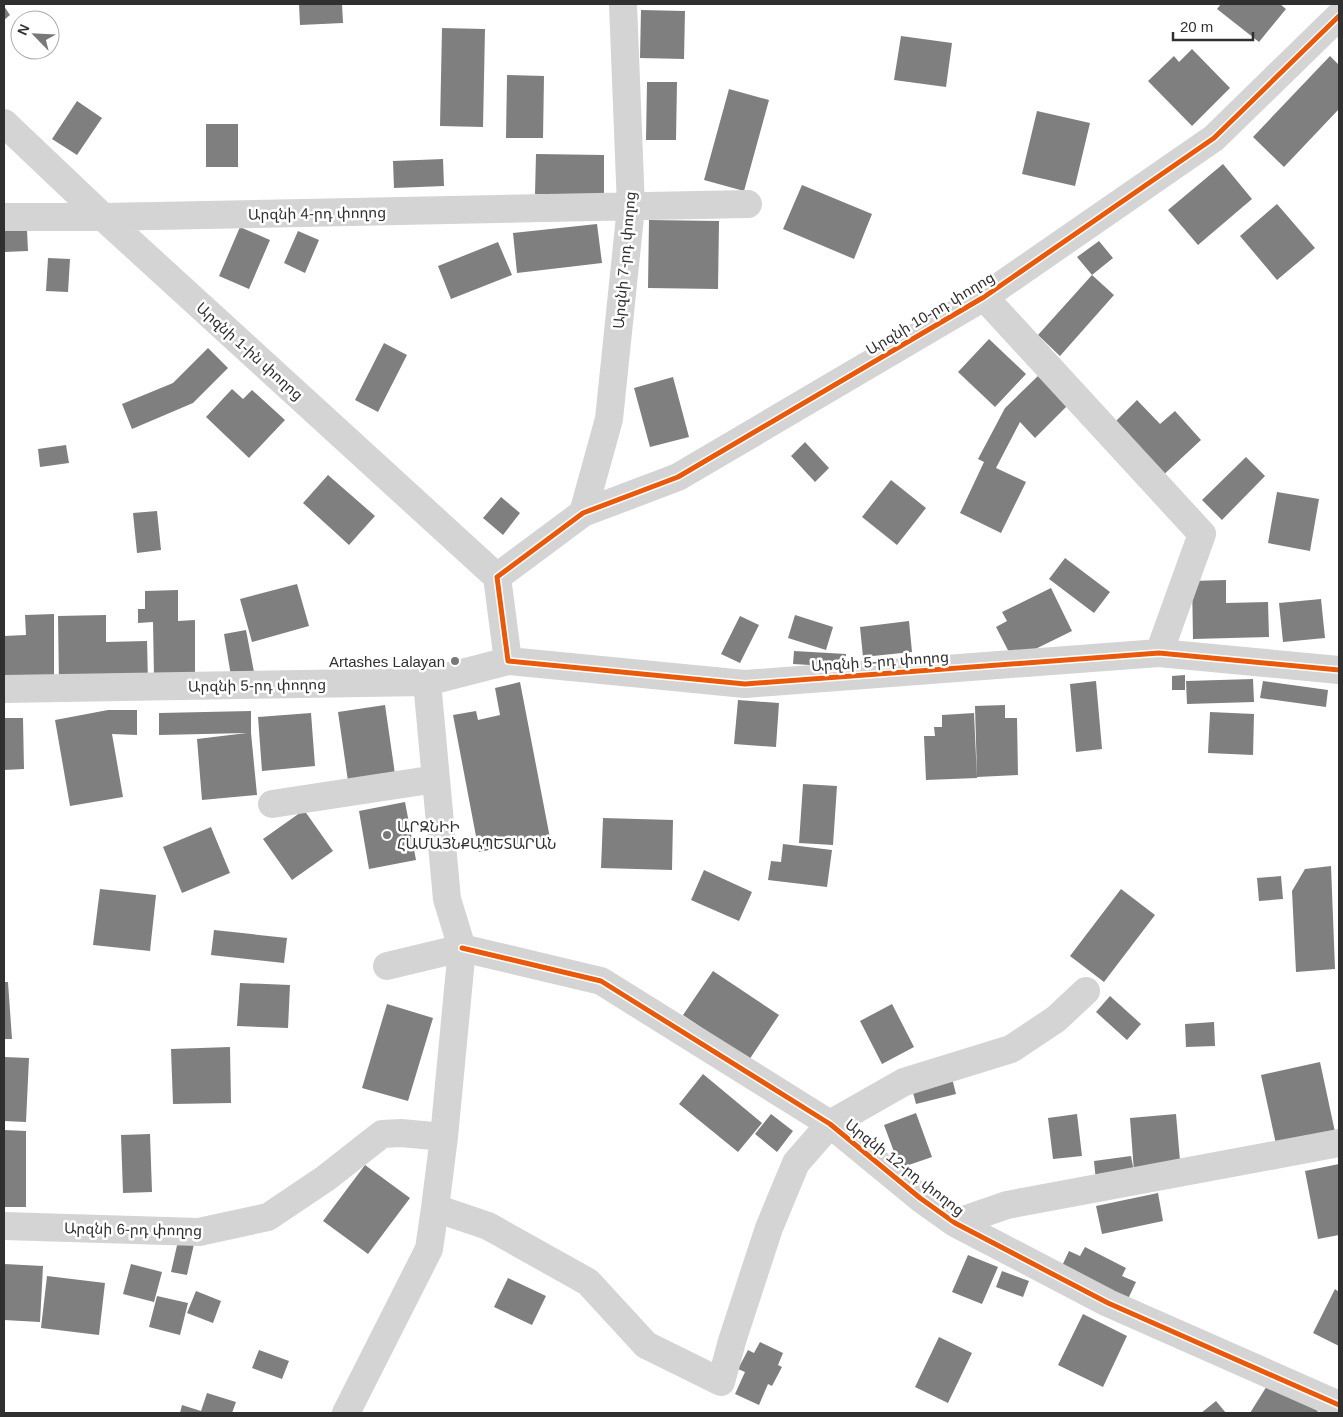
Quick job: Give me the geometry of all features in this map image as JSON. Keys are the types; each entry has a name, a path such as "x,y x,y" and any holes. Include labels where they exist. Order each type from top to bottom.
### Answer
{"street":[{"name":"Արզնի 7-րդ փողոց","path":"583,513 609,419 631,207 623,4"},
{"name":"Արզնի 10-րդ փողոց","path":"498,577 583,513 678,477 984,297 1214,138 1339,16"},
{"name":"Արզնի 1-ին փողոց","path":"4,122 103,217 498,577"},
{"name":"Արզնի 4-րդ փողոց","path":"4,217 103,217 748,204"},
{"path":"984,297 1202,534 1159,653"},
{"path":"498,577 508,661"},
{"name":"Արզնի 5-րդ փողոց","path":"4,689 427,682 508,661 745,684 1159,653 1339,670"},
{"path":"346,1413 429,1249 444,1137 462,948 447,899 427,682"},
{"path":"272,804 436,779"},
{"path":"387,966 462,948"},
{"name":"Արզնի 12-րդ փողոց","path":"462,948 601,981 830,1124 920,1198 955,1223 1108,1302 1339,1405"},
{"path":"435,1208 488,1226 588,1282 646,1345 721,1382 732,1341 769,1228 796,1162 830,1124 904,1082 1011,1049 1056,1019 1086,991"},
{"name":"Արզնի 6-րդ փողոց","path":"4,1226 199,1232 268,1217 326,1178 382,1134 401,1133 444,1137"},
{"path":"955,1223 1007,1205 1339,1143"}],"building":[{"path":"299,4 342,4 343,23 300,25"},
{"path":"1221,4 1280,4 1286,9 1259,42 1217,9"},
{"path":"4,6 10,15 4,20"},
{"path":"641,10 685,11 684,59 640,58"},
{"path":"442,28 485,29 483,127 440,126"},
{"path":"901,36 952,43 946,87 894,80"},
{"path":"1192,49 1230,88 1192,126 1148,81 1174,56 1179,62"},
{"path":"1330,56 1339,65 1339,109 1284,167 1253,137"},
{"path":"507,75 544,76 543,138 506,138"},
{"path":"647,82 677,82 676,140 646,140"},
{"path":"729,89 769,100 744,191 704,180"},
{"path":"77,101 102,118 77,155 52,139"},
{"path":"1037,111 1090,123 1075,186 1022,174"},
{"path":"206,124 238,124 238,167 206,167"},
{"path":"536,154 604,155 604,195 535,194"},
{"path":"443,159 444,186 394,188 393,161"},
{"path":"1223,164 1252,199 1198,245 1168,210"},
{"path":"802,185 872,214 854,259 783,229"},
{"path":"1277,204 1315,248 1277,280 1240,236"},
{"path":"649,220 719,221 718,289 648,288"},
{"path":"597,224 602,263 517,273 513,233"},
{"path":"240,227 270,240 249,289 219,276"},
{"path":"4,230 27,230 28,251 4,252"},
{"path":"298,231 319,240 305,273 284,263"},
{"path":"1099,241 1113,258 1092,275 1077,257"},
{"path":"498,242 512,275 451,299 438,266"},
{"path":"48,258 70,259 68,292 46,291"},
{"path":"1092,275 1114,295 1060,356 1038,335"},
{"path":"989,339 1026,374 995,407 958,372"},
{"path":"384,343 407,355 378,412 355,400"},
{"path":"208,348 228,368 193,403 132,429 122,404 173,383"},
{"path":"1038,376 1067,406 1035,438 1020,422 996,468 1026,482 1001,533 960,513 984,462 978,459 1005,408"},
{"path":"673,377 689,437 650,447 634,388"},
{"path":"232,389 243,399 252,390 285,420 249,458 206,417"},
{"path":"1137,400 1160,424 1175,411 1201,440 1159,479 1109,428"},
{"path":"805,442 829,468 815,482 791,456"},
{"path":"66,445 69,463 40,467 38,449"},
{"path":"1246,457 1265,476 1222,520 1202,500"},
{"path":"328,475 375,516 349,545 303,503"},
{"path":"891,480 926,508 897,545 862,517"},
{"path":"1277,492 1319,499 1310,551 1268,543"},
{"path":"501,497 520,513 503,535 483,518"},
{"path":"157,511 161,550 137,553 133,513"},
{"path":"1065,558 1110,592 1094,613 1049,579"},
{"path":"1226,580 1226,603 1268,602 1269,637 1193,639 1192,581"},
{"path":"297,584 309,626 252,642 240,599"},
{"path":"1051,588 1072,631 1013,660 996,627 1007,621 1002,612"},
{"path":"178,590 178,621 195,620 195,675 154,676 153,622 138,623 138,609 145,609 145,591"},
{"path":"1321,599 1325,638 1283,642 1279,603"},
{"path":"54,614 54,677 4,678 4,636 26,635 25,615"},
{"path":"106,615 106,642 147,641 148,682 59,684 58,616"},
{"path":"795,615 833,627 826,650 788,638"},
{"path":"740,616 759,625 740,663 721,654"},
{"path":"909,621 912,652 863,657 860,627"},
{"path":"246,630 254,672 231,676 224,634"},
{"path":"794,651 846,654 845,667 793,664"},
{"path":"1185,675 1185,690 1172,690 1172,676"},
{"path":"1253,679 1254,702 1187,704 1186,681"},
{"path":"1096,681 1102,749 1076,752 1070,684"},
{"path":"1263,681 1328,690 1326,707 1260,698"},
{"path":"520,682 550,838 479,852 453,715 476,711 478,720 500,715 495,688"},
{"path":"738,700 779,703 776,747 734,744"},
{"path":"385,705 395,774 348,781 338,712"},
{"path":"1005,705 1005,718 1017,718 1018,775 977,777 975,706"},
{"path":"108,710 137,710 137,735 112,734 123,797 70,806 55,720"},
{"path":"251,711 251,733 257,795 202,800 197,739 247,733 159,735 159,713"},
{"path":"1210,712 1254,714 1253,755 1208,753"},
{"path":"311,713 315,766 262,771 258,717"},
{"path":"974,713 977,778 926,780 924,736 935,736 934,727 942,727 942,715"},
{"path":"4,718 23,718 24,769 4,770"},
{"path":"803,784 837,786 833,845 799,843"},
{"name":"ԱՐԶՆԻԻ ՀԱՄԱՅՆՔԱՊԵՏԱՐԱՆ","path":"405,802 416,860 369,869 359,811"},
{"path":"304,810 333,851 292,880 263,839"},
{"path":"603,818 673,820 672,870 601,868"},
{"path":"211,827 230,873 182,893 163,847"},
{"path":"783,844 832,850 827,887 768,880 771,861 781,862"},
{"path":"1331,866 1335,969 1296,972 1292,891 1305,869"},
{"path":"704,870 752,892 739,921 691,900"},
{"path":"1281,876 1283,899 1259,901 1257,878"},
{"path":"100,889 156,895 150,951 93,945"},
{"path":"1121,889 1155,915 1104,982 1070,956"},
{"path":"214,930 287,938 284,963 211,955"},
{"path":"713,971 779,1015 749,1060 683,1015"},
{"path":"4,982 8,982 12,1039 4,1039"},
{"path":"240,983 290,985 288,1028 237,1026"},
{"path":"1110,996 1141,1024 1127,1040 1096,1012"},
{"path":"387,1004 433,1018 408,1101 362,1088"},
{"path":"892,1004 914,1047 882,1064 860,1021"},
{"path":"1214,1022 1215,1046 1186,1047 1185,1024"},
{"path":"230,1047 231,1103 173,1104 171,1049"},
{"path":"4,1057 29,1058 26,1122 4,1121"},
{"path":"1320,1062 1335,1132 1276,1144 1261,1075"},
{"path":"703,1074 762,1123 738,1152 679,1104"},
{"path":"951,1074 956,1094 916,1104 911,1085"},
{"path":"916,1113 932,1157 900,1168 884,1125"},
{"path":"771,1114 793,1131 777,1152 755,1134"},
{"path":"1077,1114 1082,1156 1053,1159 1048,1118"},
{"path":"1176,1114 1181,1172 1096,1181 1094,1161 1131,1156 1134,1172 1130,1118"},
{"path":"4,1130 26,1131 26,1207 4,1207"},
{"path":"150,1134 152,1192 123,1193 121,1135"},
{"path":"1339,1164 1339,1235 1318,1239 1305,1171"},
{"path":"365,1165 410,1198 368,1254 323,1221"},
{"path":"1158,1193 1163,1221 1102,1234 1096,1206"},
{"path":"178,1241 194,1244 187,1275 171,1272"},
{"path":"1085,1247 1126,1268 1122,1276 1136,1282 1128,1299 1061,1268 1069,1251 1080,1256"},
{"path":"968,1255 998,1267 982,1304 952,1292"},
{"path":"4,1264 43,1266 40,1322 4,1320"},
{"path":"131,1264 162,1272 154,1302 123,1294"},
{"path":"1002,1271 1029,1281 1023,1297 996,1287"},
{"path":"47,1276 105,1283 99,1335 41,1328"},
{"path":"508,1278 546,1296 532,1325 494,1307"},
{"path":"1335,1289 1339,1292 1339,1346 1313,1333"},
{"path":"196,1291 221,1301 213,1323 187,1313"},
{"path":"157,1296 188,1303 180,1335 149,1327"},
{"path":"1083,1314 1127,1336 1103,1387 1058,1365"},
{"path":"939,1337 972,1353 948,1403 915,1387"},
{"path":"760,1342 783,1353 778,1365 782,1367 772,1386 768,1384 759,1405 735,1394 745,1372 738,1369 748,1350 754,1353"},
{"path":"259,1350 289,1361 282,1379 252,1368"},
{"path":"1270,1381 1318,1411 1317,1413 1250,1413"},
{"path":"207,1393 236,1402 232,1413 180,1413 182,1405 201,1411"},
{"path":"1216,1401 1226,1413 1201,1413"}],"cycle path":[{"path":"1339,16 1214,138 984,297 678,477 583,513 497,577 508,661 745,684 1159,653 1339,670"},
{"path":"462,948 601,981 830,1124 920,1198 955,1223 1108,1303 1339,1405"}],"place":[{"name":"Artashes Lalayan","path":"455,661"},
{"name":"ԱՐԶՆԻԻ ՀԱՄԱՅՆՔԱՊԵՏԱՐԱՆ","path":"387,835"}]}
